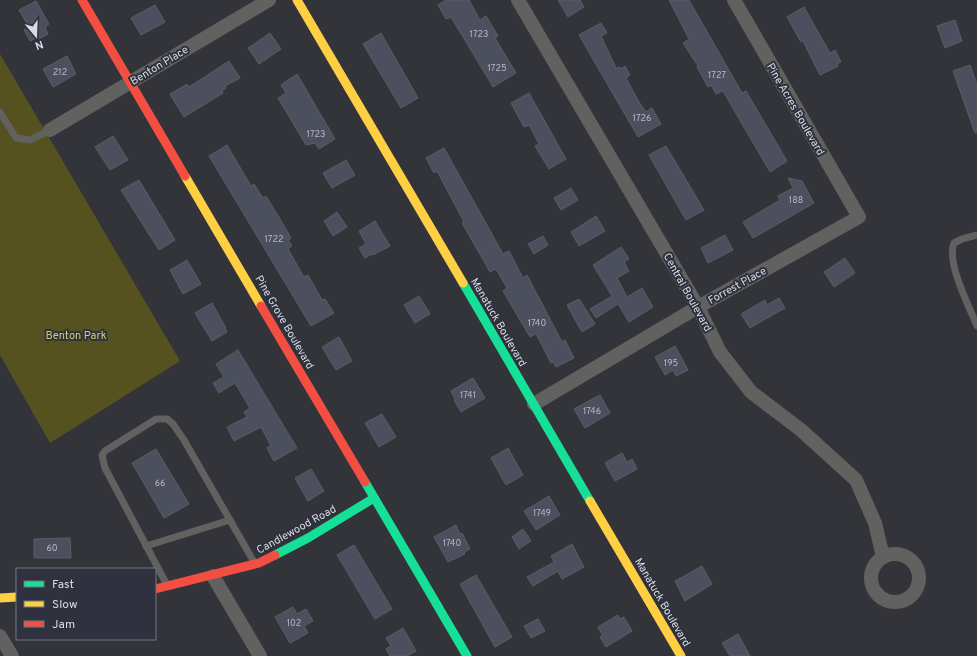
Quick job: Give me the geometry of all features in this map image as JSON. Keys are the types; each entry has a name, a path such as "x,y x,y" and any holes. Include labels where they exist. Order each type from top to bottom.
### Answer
{"street":[{"name":"Pine Grove Boulevard","path":"82,0 467,656"},
{"name":"Benton Place","path":"50,130 269,0"},
{"name":"Manatuck Boulevard","path":"297,0 681,656"},
{"name":"Central Boulevard","path":"518,0 698,307 720,352 751,392 801,430 856,480 875,523 883,557"},
{"name":"Pine Acres Boulevard","path":"734,0 858,217"},
{"name":"Forrest Place","path":"534,404 698,307 858,217"},
{"name":"Candlewood Road","path":"156,589 213,576 255,564 308,538 374,498"},
{"path":"213,576 260,656"},
{"path":"0,598 16,597"},
{"path":"0,636 12,656"}],"lane":[{"path":"0,112 16,138 30,140 50,130"},
{"path":"977,235 954,243 951,250 953,262 977,326"},
{"path":"167,586 105,468 102,455 105,450 156,419 167,419 173,424 255,564"},
{"path":"146,546 230,520"}],"green space":[{"name":"Benton Park","path":"0,54 180,361 50,443 0,355"}],"building":[{"path":"446,0 469,0 480,20 486,16 498,36 495,38 516,73 493,87 451,17 446,19 438,5"},
{"path":"558,0 580,0 584,7 568,17"},
{"path":"669,0 689,0 742,93 746,91 787,161 770,172 723,91 716,94 711,85 708,87 697,67 698,66 683,43 689,39"},
{"path":"36,1 49,24 45,27 48,34 37,40 36,38 30,41 24,30 29,27 19,10"},
{"path":"155,5 165,22 141,35 131,18"},
{"path":"804,7 830,53 835,50 841,62 837,64 838,66 820,75 803,41 801,42 787,17"},
{"path":"955,20 962,41 945,48 937,26"},
{"path":"601,23 607,33 601,36 616,68 620,67 621,69 625,66 630,75 626,78 639,102 646,112 652,108 661,124 638,137 579,35"},
{"path":"270,33 281,49 259,64 248,48"},
{"path":"381,33 418,98 401,108 363,44"},
{"path":"67,56 76,74 53,87 43,69"},
{"path":"229,61 240,78 225,86 226,88 222,91 223,93 184,117 170,94 187,84 189,87"},
{"path":"970,65 977,84 977,132 975,133 953,71"},
{"path":"297,74 335,139 319,149 315,143 306,145 278,98 286,93 281,85"},
{"path":"529,93 566,159 549,169 535,146 539,144 529,125 524,127 511,103"},
{"path":"113,136 128,160 110,170 95,147"},
{"path":"227,145 251,186 254,184 263,198 266,196 280,219 291,238 288,240 292,246 288,249 304,277 308,275 322,300 325,299 334,313 311,326 209,156"},
{"path":"666,146 704,210 686,220 649,155"},
{"path":"444,148 503,254 509,251 523,278 527,275 562,342 565,340 574,358 556,367 553,362 551,363 536,334 530,337 503,291 507,288 496,269 490,272 462,223 464,222 437,171 434,173 426,158"},
{"path":"346,160 355,175 332,188 323,173"},
{"path":"788,178 802,181 814,203 753,238 743,222 780,200 778,196 793,188"},
{"path":"139,180 175,240 159,250 121,190"},
{"path":"571,188 578,200 561,210 554,198"},
{"path":"337,212 347,227 333,236 324,221"},
{"path":"596,216 605,231 579,246 571,232"},
{"path":"375,221 390,246 365,258 359,248 366,244 359,231"},
{"path":"725,235 733,250 708,263 701,248"},
{"path":"543,236 548,245 534,254 528,244"},
{"path":"621,247 629,259 624,262 629,271 617,278 627,297 642,288 653,307 629,322 618,304 596,318 590,309 612,296 593,265"},
{"path":"845,258 855,273 834,287 824,272"},
{"path":"187,260 201,284 183,294 170,270"},
{"path":"419,296 430,314 415,323 404,305"},
{"path":"779,298 785,308 750,328 741,314 765,300 767,305"},
{"path":"579,299 595,324 582,332 567,305"},
{"path":"212,303 227,332 212,341 195,313"},
{"path":"339,337 352,361 336,370 322,347"},
{"path":"675,346 688,370 676,376 673,370 665,375 655,357"},
{"path":"238,350 297,448 274,461 267,448 271,446 261,427 234,441 227,427 247,417 244,412 250,408 235,383 219,393 213,383 224,377 216,364"},
{"path":"473,378 485,398 461,412 451,391"},
{"path":"600,395 610,413 585,428 574,409"},
{"path":"382,414 396,437 379,447 365,423"},
{"path":"508,448 523,475 506,485 491,458"},
{"path":"156,449 189,504 164,518 132,463"},
{"path":"622,453 627,462 632,459 637,469 615,481 605,463"},
{"path":"311,469 324,491 308,501 295,478"},
{"path":"549,496 560,515 536,530 524,511"},
{"path":"456,525 470,549 464,552 465,554 448,562 434,537"},
{"path":"523,529 531,541 519,549 512,537"},
{"path":"70,538 71,558 34,558 34,539"},
{"path":"572,544 584,567 562,579 558,571 533,586 527,577 554,562 551,556"},
{"path":"354,545 392,609 375,619 337,555"},
{"path":"702,566 712,584 685,601 675,581"},
{"path":"476,575 512,637 495,647 460,584"},
{"path":"293,607 297,614 306,609 313,621 304,626 308,633 290,643 275,617"},
{"path":"618,615 620,619 624,617 632,631 606,647 600,637 603,636 598,627"},
{"path":"538,619 545,631 531,638 524,626"},
{"path":"403,628 416,651 407,656 390,656 386,649 391,646 386,638"},
{"path":"738,634 750,656 730,656 722,643"}],"traffic: fast":[{"path":"463,283 590,501"},
{"path":"365,482 467,656"},
{"path":"275,555 308,538 374,498"}],"traffic: slow":[{"path":"297,0 463,283"},
{"path":"185,176 261,306"},
{"path":"590,501 681,656"},
{"path":"0,598 16,597"}],"traffic: jam":[{"path":"82,0 185,176"},
{"path":"261,306 365,482"},
{"path":"156,589 259,563 275,555"}]}
